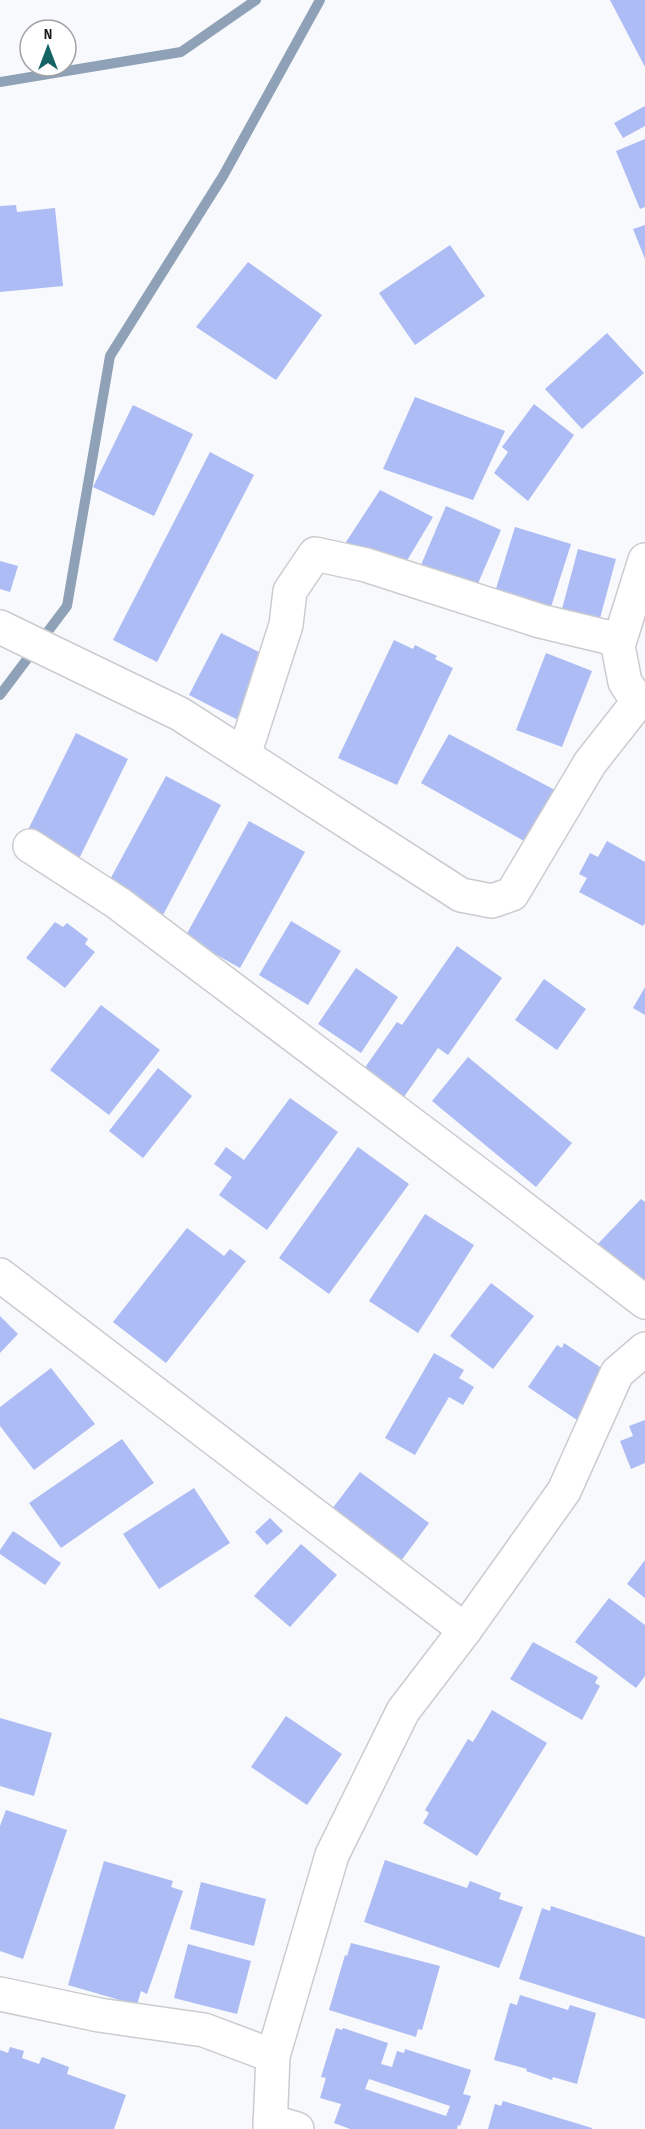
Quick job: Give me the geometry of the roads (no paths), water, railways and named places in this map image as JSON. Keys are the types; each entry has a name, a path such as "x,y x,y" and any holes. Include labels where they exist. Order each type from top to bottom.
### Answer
{"street":[{"path":"243,755 286,625 290,591 315,554 366,565 540,621 620,638"},
{"path":"6,631 180,714 461,895 492,901 512,894 590,763 642,701 625,682 618,646 645,560"},
{"path":"30,846 118,903 645,1302"},
{"path":"0,1275 465,1630"},
{"path":"279,2126 273,2056 332,1855 403,1711 465,1630 564,1491 617,1373 645,1349"},
{"path":"0,1994 99,2015 204,2030 273,2056"}],"waterway":[{"path":"0,82 181,52 256,0"},
{"path":"0,695 67,606 110,356 223,176 320,0"}]}
